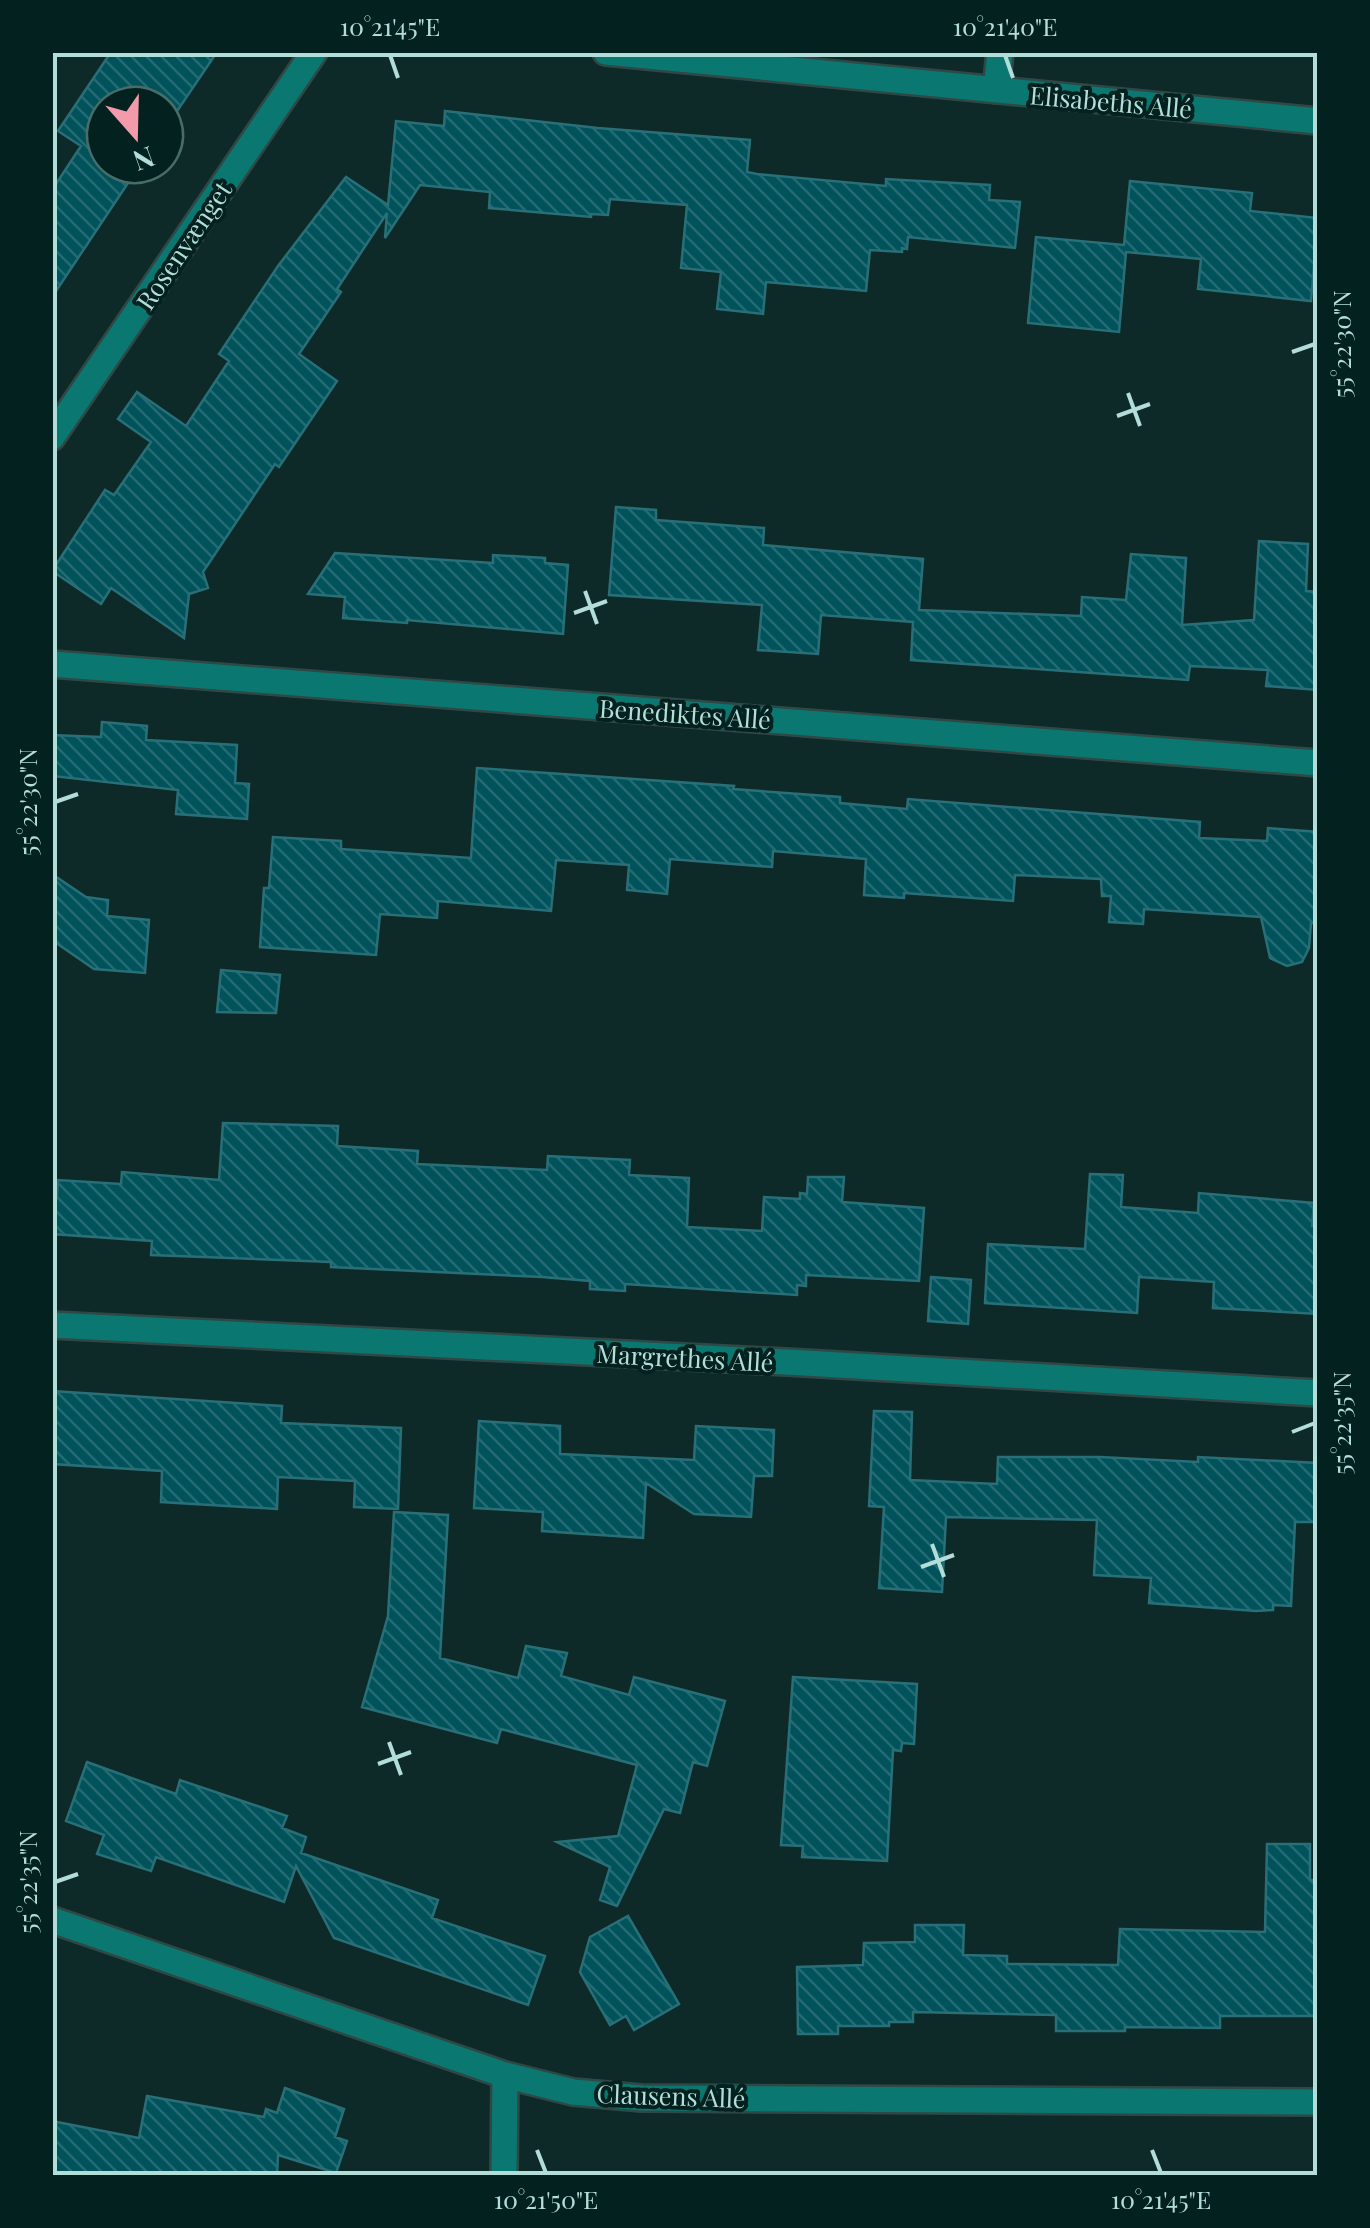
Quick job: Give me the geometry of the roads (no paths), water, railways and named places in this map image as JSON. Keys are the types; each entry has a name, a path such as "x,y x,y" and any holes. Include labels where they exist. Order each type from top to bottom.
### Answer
{"street":[{"name":"Rosenvænget","path":"52,438 314,52"},
{"name":"Elisabeths Allé","path":"606,52 1318,121"},
{"path":"996,90 1000,52"},
{"name":"Benediktes Allé","path":"52,664 1318,763"},
{"name":"Margrethes Allé","path":"52,1324 805,1362 1318,1393"},
{"name":"Clausens Allé","path":"52,1920 505,2075 573,2092 642,2098 1318,2102"},
{"path":"504,2176 505,2075"}]}
